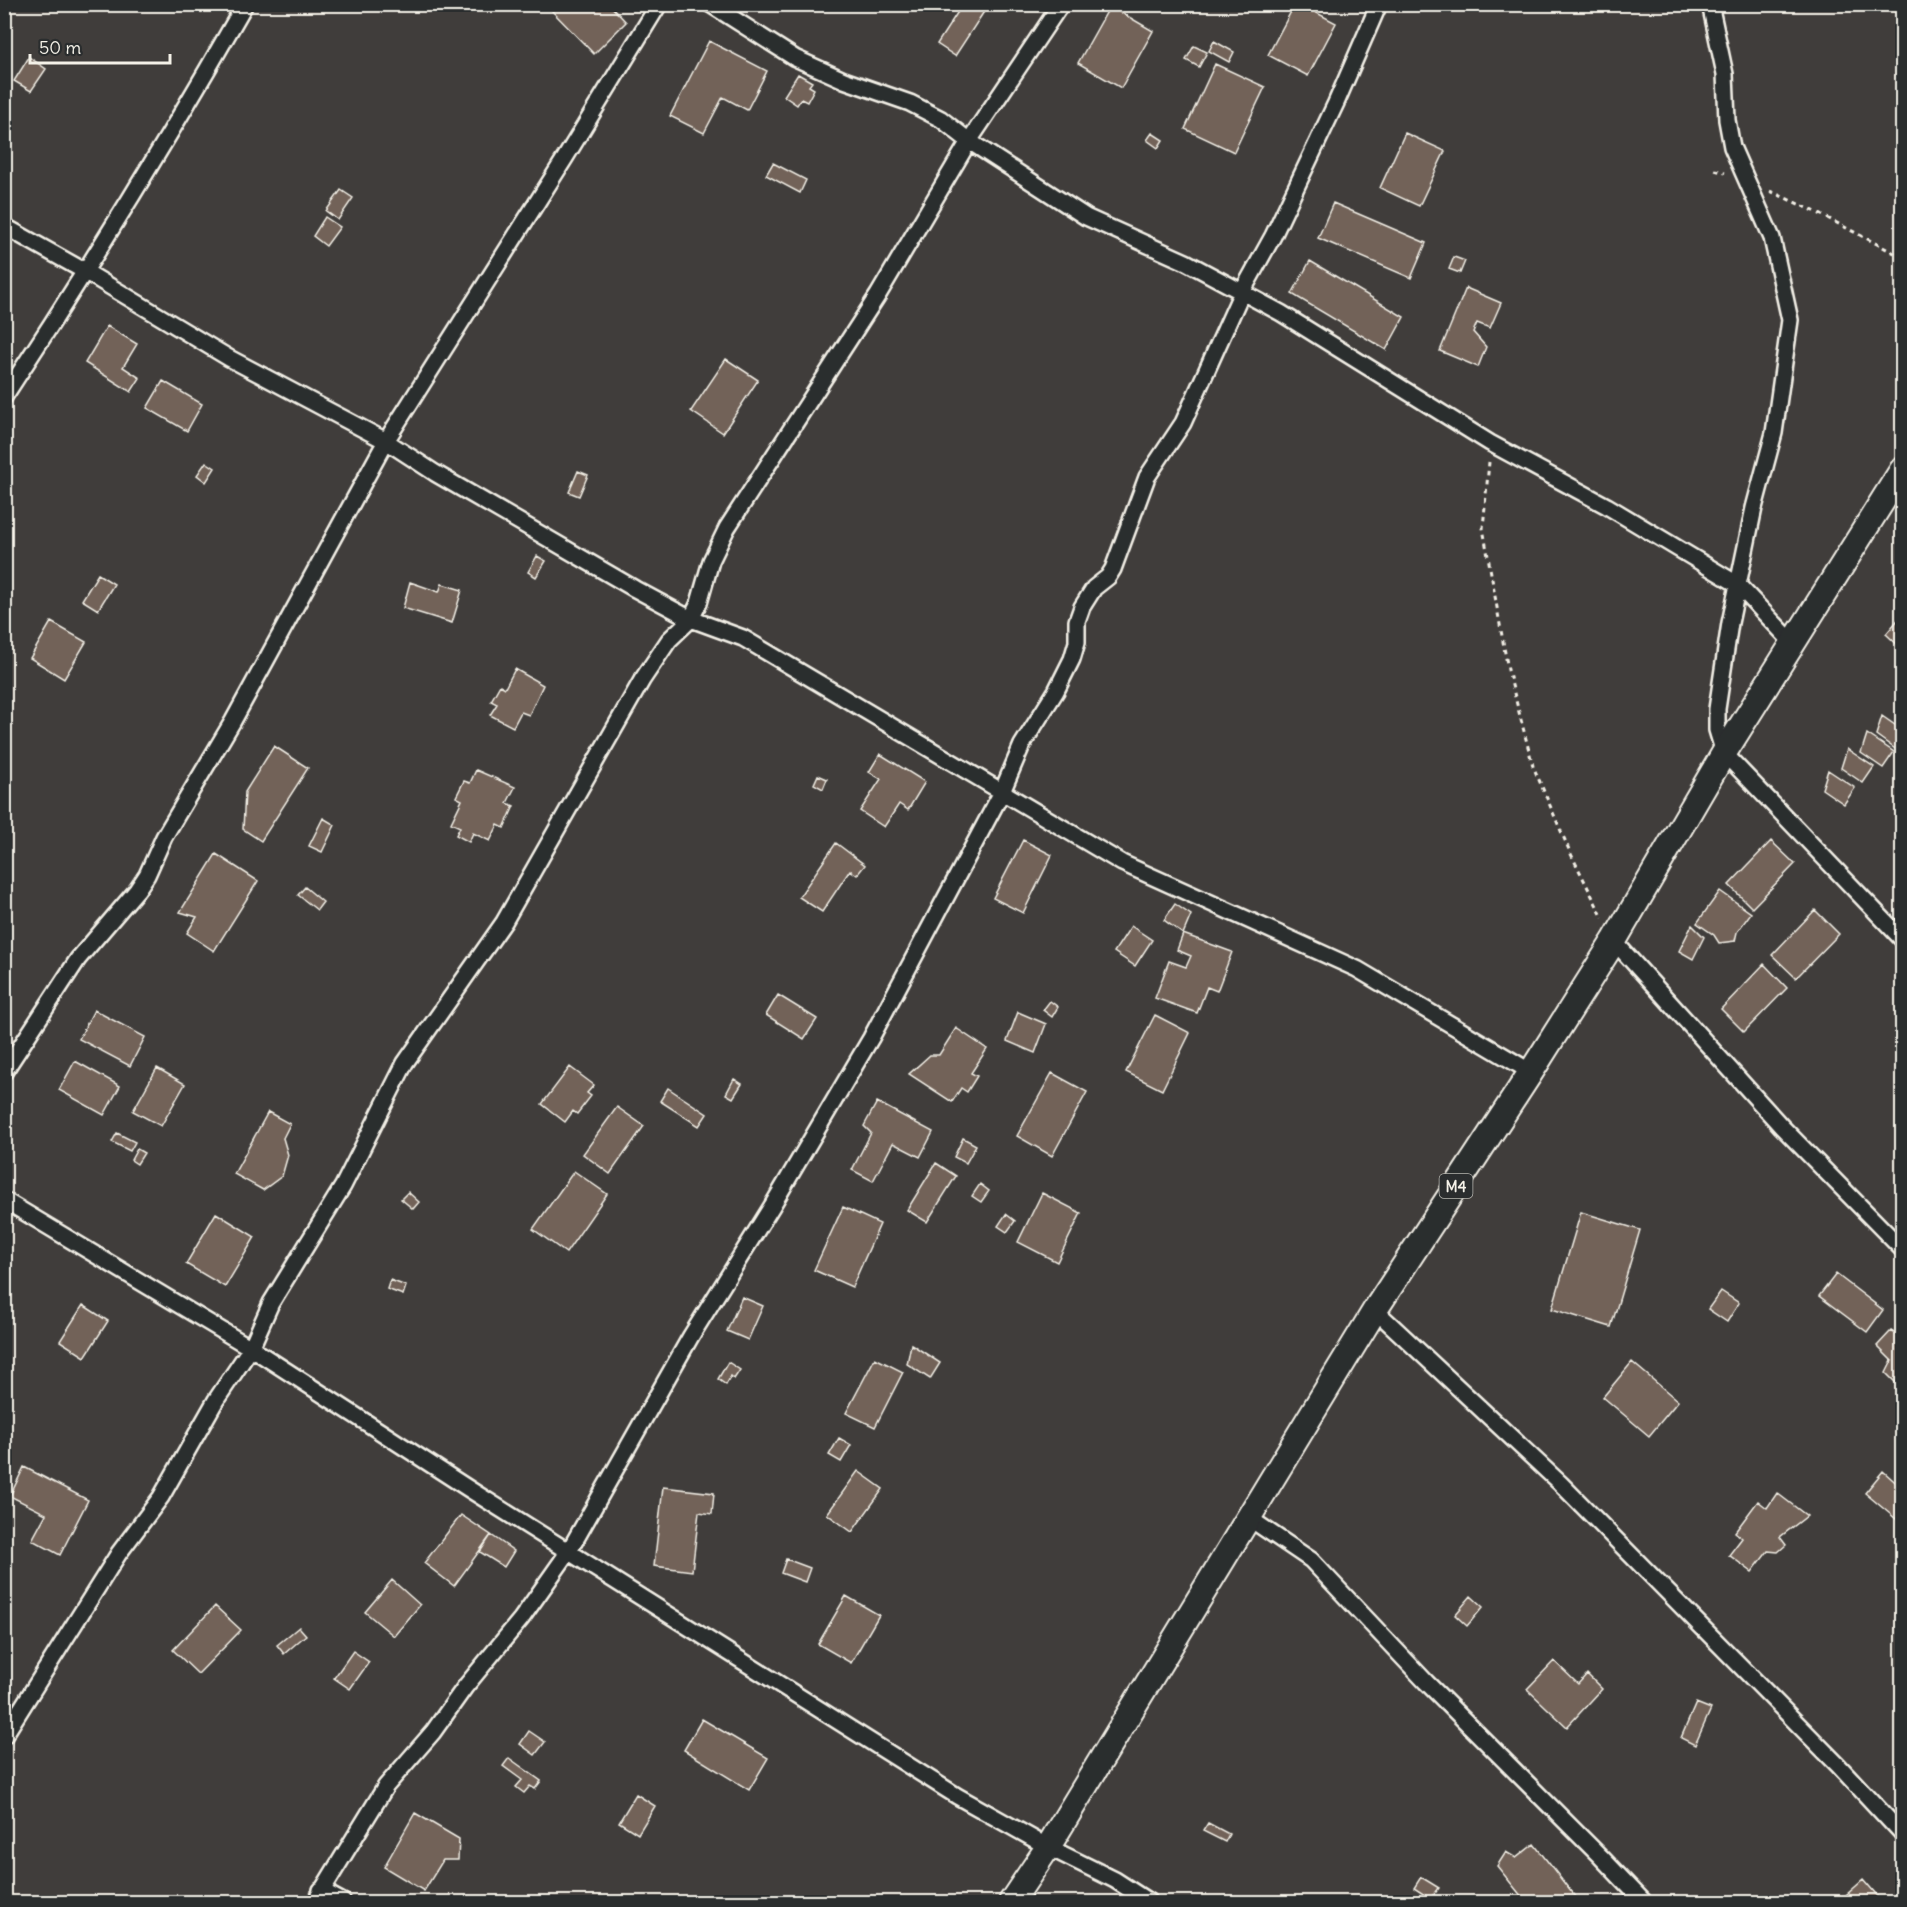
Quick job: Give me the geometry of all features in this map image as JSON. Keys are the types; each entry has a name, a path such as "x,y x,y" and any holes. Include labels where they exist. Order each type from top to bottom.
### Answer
{"main road":[{"name":"M4","path":"1011,1902 1048,1847 1375,1310 1614,941 1724,753 1902,470"}],"street":[{"path":"4,397 86,272 189,102 245,4"},
{"path":"4,1072 78,959 147,875 164,837 233,721 386,441 565,158 659,4"},
{"path":"710,4 795,58 844,80 910,103 941,119 969,141 1086,217 1186,262 1281,313 1491,443 1607,507 1737,584 1792,642"},
{"path":"4,1736 119,1553 160,1497 216,1400 251,1348 271,1303 343,1186 405,1063 504,922 642,680 669,640 691,619 699,603 711,561 727,528 878,295 969,141 1061,4"},
{"path":"343,1902 318,1896 386,1786 432,1732 465,1687 521,1619 569,1551 691,1336 772,1206 871,1038 1002,792 1022,744 1056,691 1072,659 1077,642 1077,621 1082,607 1094,588 1108,577 1113,568 1147,477 1183,423 1242,292 1273,236 1336,103 1379,4"},
{"path":"1710,4 1725,74 1727,120 1732,147 1772,238 1790,320 1774,433 1737,584 1717,709 1717,730 1724,753 1902,939"},
{"path":"4,226 86,272 229,358 386,441 435,473 691,619 743,638 1122,863 1357,969 1531,1072"},
{"path":"1614,941 1782,1127 1902,1250"},
{"path":"4,1200 251,1348 459,1483 957,1796 1048,1847 1114,1880 1149,1902"},
{"path":"1375,1310 1561,1484 1838,1765 1902,1834"},
{"path":"1249,1518 1311,1560 1426,1682 1644,1902"}],"path":[{"path":"1748,181 1814,211 1902,257"},
{"path":"1491,443 1483,528 1508,670 1533,766 1570,852 1614,941"}],"building":[{"path":"558,4 609,4 626,22 594,54 552,11"},
{"path":"957,4 989,4 955,56 937,44 961,7"},
{"path":"1295,4 1300,4 1336,23 1308,76 1268,55"},
{"path":"1110,6 1153,31 1121,88 1078,63"},
{"path":"709,41 767,71 747,110 723,97 704,133 670,116"},
{"path":"1214,41 1234,52 1229,62 1209,51"},
{"path":"1194,46 1207,52 1199,67 1186,60"},
{"path":"29,57 46,69 31,91 14,81"},
{"path":"1215,64 1265,87 1234,152 1185,129"},
{"path":"798,74 812,82 809,86 814,89 807,102 801,99 797,105 784,96"},
{"path":"1152,133 1163,140 1158,148 1147,140"},
{"path":"1405,133 1445,151 1419,206 1380,188"},
{"path":"773,163 806,180 800,193 766,175"},
{"path":"341,190 353,198 338,220 326,211"},
{"path":"1333,203 1426,243 1411,278 1318,238"},
{"path":"325,217 340,227 326,246 313,236"},
{"path":"1454,257 1465,261 1460,273 1449,269"},
{"path":"1310,261 1404,317 1386,350 1292,294"},
{"path":"1466,288 1501,303 1490,328 1477,323 1473,332 1486,347 1478,367 1440,351"},
{"path":"107,326 137,344 123,367 140,378 131,392 85,363"},
{"path":"726,359 758,380 723,433 691,411"},
{"path":"163,381 202,404 187,431 147,408"},
{"path":"206,462 215,468 206,482 197,475"},
{"path":"578,471 588,475 579,496 569,492"},
{"path":"537,556 546,561 536,577 528,572"},
{"path":"98,574 114,584 98,610 82,600"},
{"path":"410,582 439,592 442,584 462,590 452,623 403,608"},
{"path":"1902,615 1902,649 1886,634"},
{"path":"51,622 86,642 64,679 30,658"},
{"path":"515,669 543,685 529,715 521,712 513,727 490,715 497,704 491,701 500,685 505,688"},
{"path":"1882,716 1902,730 1902,744 1898,751 1876,735"},
{"path":"1867,734 1894,752 1883,768 1861,753"},
{"path":"274,746 308,768 261,841 243,829 245,792"},
{"path":"1847,749 1874,767 1863,783 1841,768"},
{"path":"880,754 925,782 908,810 899,804 884,827 860,811 881,779 869,772"},
{"path":"476,770 515,787 507,803 514,806 504,828 498,825 490,841 473,833 469,842 456,835 460,827 451,823 462,800 456,797 464,781 470,783"},
{"path":"1828,770 1855,788 1844,804 1822,789"},
{"path":"818,775 827,779 823,789 814,784"},
{"path":"323,818 335,825 322,852 309,846"},
{"path":"1023,840 1052,855 1023,913 993,898"},
{"path":"1771,841 1795,864 1752,908 1729,885"},
{"path":"836,843 865,865 857,875 850,870 822,912 799,897"},
{"path":"216,854 258,881 214,951 187,933 197,917 180,912"},
{"path":"305,887 323,902 317,910 298,895"},
{"path":"1720,891 1751,913 1737,932 1735,941 1719,943 1714,935 1697,923"},
{"path":"1175,904 1191,915 1183,934 1164,920"},
{"path":"1815,910 1839,934 1796,978 1772,955"},
{"path":"1692,925 1704,937 1693,959 1679,951"},
{"path":"1131,926 1152,940 1135,966 1114,952"},
{"path":"1183,934 1232,952 1217,991 1207,987 1197,1013 1155,998 1169,961 1186,967 1191,956 1177,950"},
{"path":"1764,964 1787,988 1744,1032 1721,1009"},
{"path":"778,995 817,1019 804,1039 766,1015"},
{"path":"1050,1001 1058,1007 1052,1017 1043,1010"},
{"path":"94,1010 145,1037 130,1066 79,1039"},
{"path":"1018,1012 1046,1024 1035,1053 1007,1041"},
{"path":"1155,1015 1190,1033 1162,1090 1126,1072"},
{"path":"956,1028 987,1049 971,1073 977,1076 967,1092 961,1088 952,1102 909,1074 930,1055 939,1055"},
{"path":"75,1061 120,1086 104,1115 59,1090"},
{"path":"570,1067 594,1085 587,1093 591,1096 577,1114 573,1111 565,1122 542,1104"},
{"path":"157,1068 185,1084 161,1126 133,1111"},
{"path":"1052,1073 1087,1092 1052,1156 1017,1136"},
{"path":"734,1079 742,1084 733,1098 726,1094"},
{"path":"668,1088 707,1114 699,1126 660,1101"},
{"path":"877,1102 933,1132 920,1157 893,1143 873,1181 852,1170 871,1133 864,1126"},
{"path":"617,1107 644,1126 610,1174 583,1154"},
{"path":"268,1112 290,1124 283,1138 288,1155 282,1176 263,1190 234,1174"},
{"path":"117,1133 135,1142 130,1151 112,1142"},
{"path":"963,1138 976,1145 966,1163 954,1157"},
{"path":"137,1149 144,1153 137,1164 131,1160"},
{"path":"936,1163 956,1176 927,1222 907,1210"},
{"path":"574,1171 607,1194 566,1253 533,1229"},
{"path":"980,1184 989,1191 981,1202 972,1196"},
{"path":"408,1192 419,1202 413,1209 401,1199"},
{"path":"1042,1193 1081,1213 1057,1262 1018,1242"},
{"path":"843,1207 880,1224 852,1287 814,1270"},
{"path":"1581,1212 1640,1230 1611,1327 1552,1309"},
{"path":"216,1213 255,1237 225,1287 186,1264"},
{"path":"1006,1214 1015,1221 1007,1232 998,1226"},
{"path":"1836,1274 1883,1310 1867,1332 1819,1296"},
{"path":"390,1280 406,1286 403,1295 387,1289"},
{"path":"1721,1291 1739,1303 1727,1322 1708,1309"},
{"path":"742,1297 763,1306 748,1340 727,1331"},
{"path":"83,1305 108,1321 85,1357 60,1341"},
{"path":"1891,1331 1902,1338 1902,1389 1886,1373 1892,1361 1877,1346"},
{"path":"911,1344 940,1363 930,1379 907,1364"},
{"path":"875,1358 903,1372 875,1427 846,1413"},
{"path":"728,1362 740,1370 734,1379 731,1376 726,1385 718,1379"},
{"path":"1632,1362 1678,1401 1649,1436 1603,1397"},
{"path":"839,1438 851,1445 841,1462 829,1455"},
{"path":"24,1467 88,1500 60,1555 32,1540 46,1514 10,1496"},
{"path":"858,1471 883,1489 852,1532 827,1514"},
{"path":"1883,1471 1902,1488 1902,1524 1865,1493"},
{"path":"663,1487 714,1493 712,1514 699,1512 692,1571 654,1566"},
{"path":"1777,1493 1807,1516 1780,1537 1786,1545 1778,1552 1768,1551 1752,1572 1729,1555 1742,1538 1735,1532 1758,1501 1767,1508"},
{"path":"461,1515 491,1535 454,1586 424,1563"},
{"path":"491,1535 514,1551 504,1567 480,1552"},
{"path":"786,1559 810,1568 805,1582 781,1573"},
{"path":"392,1580 420,1605 394,1636 365,1612"},
{"path":"846,1596 879,1615 851,1663 818,1644"},
{"path":"1471,1596 1483,1607 1467,1626 1455,1615"},
{"path":"215,1606 241,1630 198,1674 173,1650"},
{"path":"299,1627 306,1635 284,1654 277,1645"},
{"path":"353,1651 369,1662 350,1689 334,1678"},
{"path":"1554,1661 1578,1684 1587,1674 1602,1689 1567,1727 1527,1689"},
{"path":"1696,1703 1711,1709 1695,1745 1681,1738"},
{"path":"702,1719 768,1758 749,1790 684,1750"},
{"path":"529,1731 545,1742 535,1755 520,1744"},
{"path":"509,1758 541,1781 535,1789 530,1786 524,1793 516,1787 522,1780 503,1766"},
{"path":"636,1794 655,1806 638,1834 619,1822"},
{"path":"415,1813 459,1839 458,1860 443,1860 424,1891 384,1867"},
{"path":"1208,1823 1229,1834 1225,1842 1203,1831"},
{"path":"1534,1844 1579,1902 1526,1902 1497,1866 1506,1852 1516,1858"},
{"path":"1421,1877 1439,1888 1431,1899 1414,1888"},
{"path":"1863,1880 1882,1902 1838,1902"}]}
